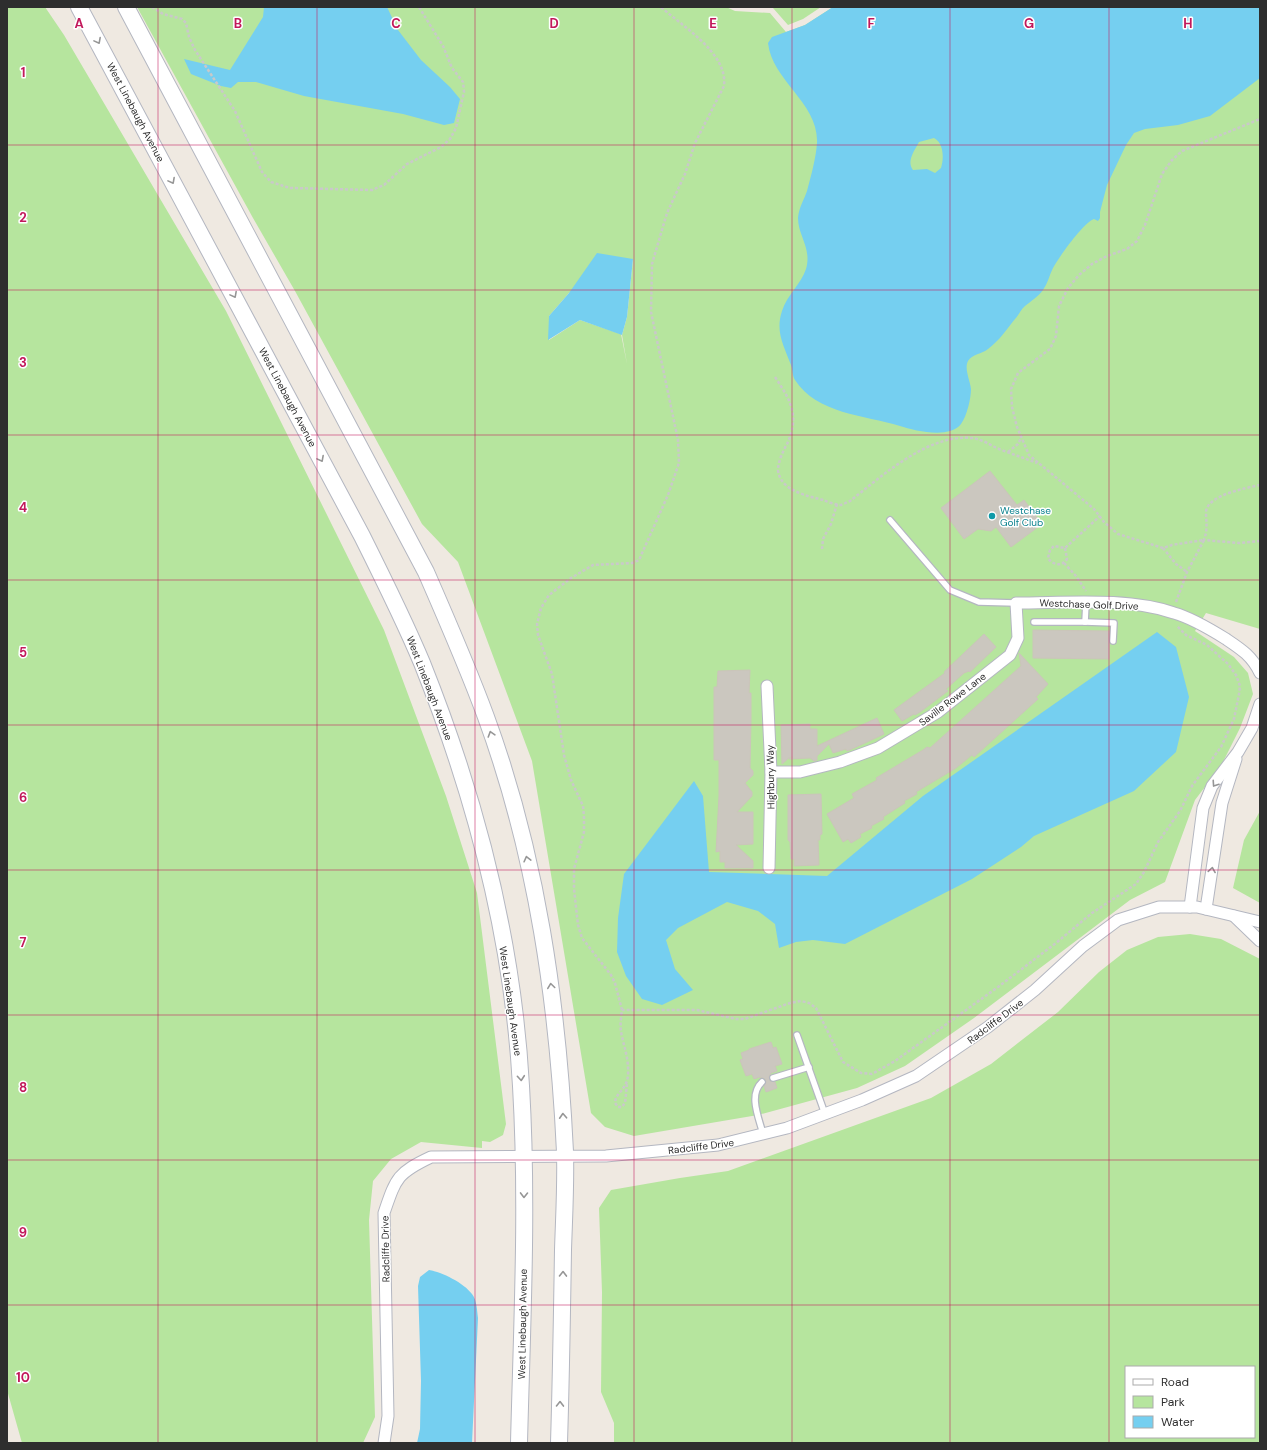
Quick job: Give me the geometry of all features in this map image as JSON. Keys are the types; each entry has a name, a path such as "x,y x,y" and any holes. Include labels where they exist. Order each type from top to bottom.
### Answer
{"main road":[{"name":"West Linebaugh Avenue","path":"80,7 362,536 394,600 422,662 448,732 470,803 496,897 514,1011 521,1084 525,1156 519,1443"},
{"path":"126,7 426,572 487,718 515,810 529,864 543,934 559,1056 565,1155 560,1443"}],"street":[{"name":"Westchase Golf Drive","path":"1016,603 1134,604 1174,613 1215,632 1246,652 1255,662 1260,673"},
{"name":"Saville Rowe Lane","path":"771,772 800,772 840,762 878,748 938,712 1010,655 1018,638 1016,603"},
{"name":"Highbury Way","path":"767,686 771,772 769,868"},
{"path":"1190,907 1203,808 1212,786 1238,752 1252,728 1260,704"},
{"path":"1206,909 1222,802 1238,752"},
{"name":"Radcliffe Drive","path":"384,1443 388,1416 384,1213 394,1182 410,1167 432,1157 565,1155 606,1156 718,1145 764,1135 826,1114 916,1076 988,1027 1035,990 1083,946 1118,920 1159,908 1190,907 1206,909 1260,922"},
{"name":"Radcliffe Drive","path":"1234,916 1260,941"}],"lane":[{"path":"890,520 950,590 979,602 1016,603"},
{"path":"1085,622 1086,603"},
{"path":"1034,622 1114,623 1113,642"},
{"path":"797,1035 826,1114"},
{"path":"773,1078 809,1067"},
{"path":"762,1082 755,1094 756,1106 764,1135"}],"path":[{"path":"152,7 164,14 182,19 186,23 189,37 195,50 235,111 262,172 271,182 290,188 372,190 384,185 407,164 441,147 450,139 456,128 464,92 463,82 452,68 443,46 419,7"},
{"path":"627,1084 615,1099 615,1103 618,1107 622,1107 625,1103 627,1084 628,1055 621,1031 622,1010 615,983 611,975 582,938 578,925 574,889 574,869 584,832 583,806 571,780 564,755 552,674 538,635 537,624 541,608 549,596 571,578 593,565 632,562 639,560 668,495 679,463 678,440 651,312 652,264 667,213 686,174 695,143 724,86 725,77 723,69 705,45 661,7"},
{"path":"1187,572 1176,564 1163,548 1118,534 1094,509 1029,454 1021,438 1012,407 1011,389 1018,373 1050,349 1056,336 1059,306 1068,288 1079,275 1092,264 1107,256 1127,249 1137,241 1145,226 1162,174 1172,160 1182,151 1260,119"},
{"path":"775,377 788,396 794,414 790,436 780,460 778,470 782,480 796,492 840,505 850,501 904,460 952,438 971,438 981,440 1039,464"},
{"path":"1008,452 1018,444 1021,438"},
{"path":"622,1010 697,1010 736,1019 745,1019 790,1003 801,1001 809,1003 816,1008 823,1019 843,1062 861,1073 872,1074 895,1061 1056,943 1092,913 1136,884 1144,872 1158,842 1180,811 1192,786 1221,748 1234,719 1240,686 1232,669 1218,654 1207,645 1186,635 1179,629 1173,620 1177,595 1184,584 1187,572 1208,531 1206,510 1209,503 1218,498 1260,485"},
{"path":"822,549 823,539 831,524 837,504"},
{"path":"1065,548 1100,516"},
{"path":"1163,548 1172,544 1204,540 1239,543 1260,541"},
{"path":"1054,546 1065,548 1067,559 1064,563 1061,565 1051,562 1048,558 1050,550 1054,546"},
{"path":"1064,563 1086,591 1086,603"}],"green space":[{"path":"7,7 45,7 64,35 226,311 384,630 446,796 477,893 506,1124 503,1135 490,1142 482,1141 482,1148 421,1142 391,1159 373,1181 369,1220 375,1417 363,1443 22,1443 7,1390"},
{"name":"Westchase Golf Club","path":"137,7 726,7 735,11 770,13 786,32 805,25 833,7 1260,7 1260,629 1206,613 1195,631 1234,657 1248,673 1253,694 1240,728 1221,766 1195,800 1165,882 1130,900 974,1018 905,1066 857,1088 758,1115 634,1136 605,1127 591,1113 532,761 458,562 422,524 295,291 253,218","holes":["633,259 627,317 622,335 627,364 621,334 580,320 549,340 549,316 569,293"]},
{"path":"763,7 821,7 803,19 788,25 773,8"},
{"path":"1260,811 1260,903 1233,888 1244,840"},
{"path":"1190,934 1221,939 1260,959 1260,1443 614,1443 614,1423 601,1392 602,1292 599,1208 611,1190 728,1171 931,1098 991,1064 1058,1012 1099,972 1127,950 1158,937"}],"water":[{"path":"264,7 387,7 398,30 421,60 450,87 460,99 454,123 444,125 403,114 304,96 256,82 238,82 231,88 221,86 191,74 184,59 230,70 263,17"},
{"path":"833,7 1260,7 1260,78 1210,116 1178,125 1145,129 1134,133 1126,145 1107,185 1100,212 1100,218 1098,221 1094,219 1089,222 1078,233 1056,263 1043,290 1037,297 1024,307 999,339 988,349 972,357 968,361 967,371 971,393 967,412 961,424 956,429 941,433 923,432 842,412 828,407 816,400 804,391 795,380 781,339 779,326 784,305 801,280 806,269 806,248 800,231 798,218 799,210 807,191 812,173 817,143 816,129 811,116 778,69 771,57 768,43 772,37 805,25","holes":["934,138 940,144 942,152 943,160 941,168 935,173 927,169 913,170 910,163 913,152 919,142"]},
{"path":"597,253 633,259 627,317 622,335 580,320 548,340 549,316 569,293"},
{"path":"1157,632 1176,647 1189,697 1176,752 1134,791 1034,836 1021,847 972,879 845,944 813,940 796,942 779,948 775,924 758,911 727,902 678,928 666,940 675,969 693,990 662,1005 642,999 626,976 617,952 618,918 624,874 694,781 703,796 709,872 827,876 923,796"},
{"path":"429,1270 446,1276 464,1286 474,1296 476,1302 478,1318 472,1443 417,1443 420,1429 421,1381 418,1286 420,1277"}],"building":[{"name":"Westchase Golf Club","path":"990,471 1017,505 1024,500 1042,524 1011,547 996,527 991,531 978,529 964,539 941,508"},
{"path":"1033,630 1109,631 1109,659 1033,658"},
{"path":"984,634 996,647 970,672 964,673 946,689 948,691 920,712 902,721 894,710 945,673 944,672"},
{"path":"1019,653 1048,684 1036,697 1038,699 974,757 972,755 956,768 916,792 917,794 904,801 905,803 883,817 884,819 871,826 872,828 860,834 861,837 851,843 848,839 843,842 827,814 854,798 852,794 877,780 876,778 927,747 930,748 1021,666"},
{"path":"750,670 750,768 753,771 753,775 745,783 752,792 752,796 737,812 753,812 753,844 736,845 753,861 753,868 725,868 725,862 720,862 720,851 716,852 719,760 714,760 714,687 717,687 718,671"},
{"path":"877,718 884,734 847,751 846,749 833,753 829,744 817,756 817,760 814,761 810,758 789,759 793,757 790,757 782,764 781,725 810,724 810,729 817,729 817,746"},
{"path":"821,794 822,834 820,835 820,840 818,840 819,865 794,866 794,859 791,859 790,842 788,840 788,795"},
{"path":"771,1042 773,1048 776,1047 782,1064 775,1066 777,1071 771,1073 769,1077 770,1081 775,1082 777,1088 766,1092 764,1086 766,1082 765,1079 760,1077 754,1079 752,1074 746,1076 740,1060 743,1059 741,1053"}],"place":[{"name":"Westchase Golf Club","path":"992,516"}]}
